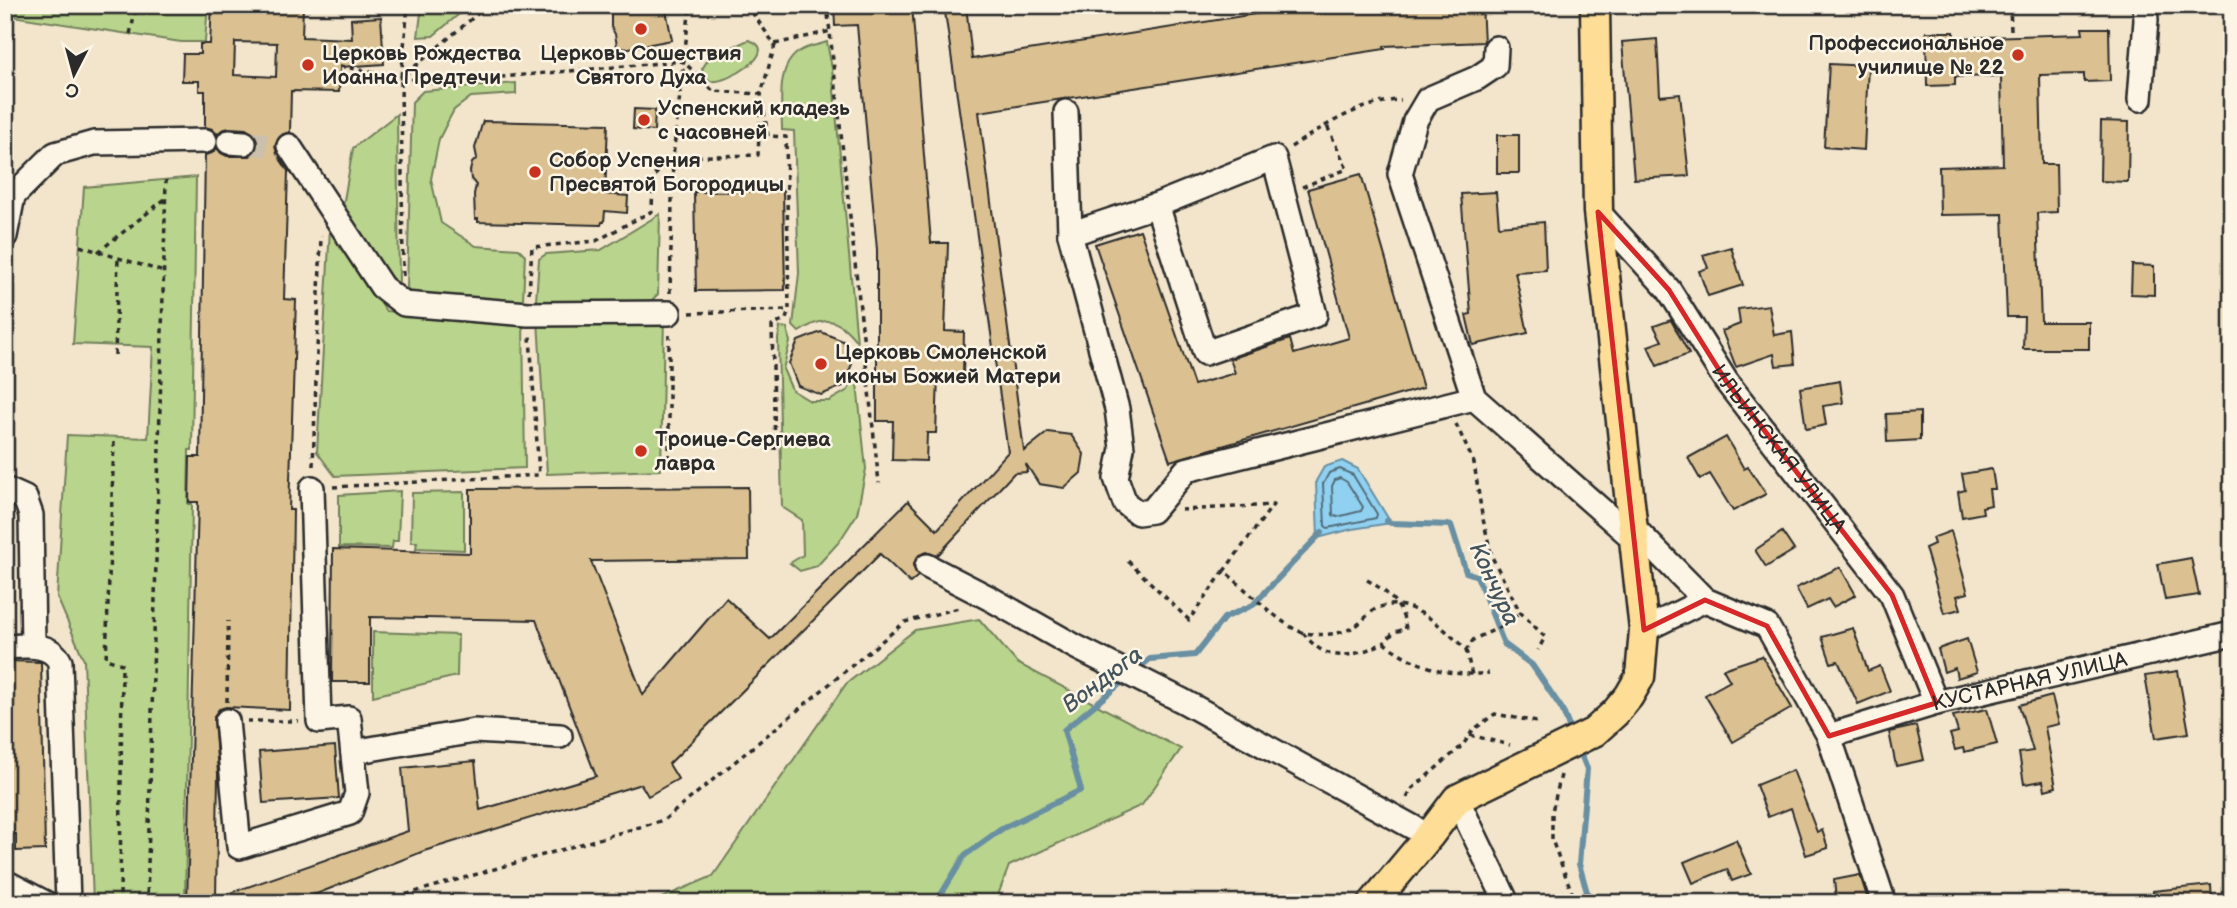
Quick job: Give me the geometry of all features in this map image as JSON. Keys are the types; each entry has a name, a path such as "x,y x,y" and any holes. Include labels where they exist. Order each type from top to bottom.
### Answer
{"main road":[{"path":"1373,903 1457,799 1556,763 1594,733 1629,696 1640,677 1644,630 1598,212 1595,5"}],"street":[{"path":"2140,99 2145,5"},
{"path":"1496,48 1495,66 1477,78 1428,99 1415,121 1400,174 1474,398 1633,533 1705,600 1767,626 1829,736 1884,903"},
{"path":"1066,112 1070,234 1117,409 1122,448 1116,478 1125,503 1138,513 1152,511 1186,470 1474,398"},
{"path":"5,236 13,196 55,154 94,143 205,141"},
{"path":"289,146 382,287 404,304 528,314 669,313"},
{"path":"1070,234 1157,205 1274,158 1315,315 1205,353 1157,205"},
{"name":"ИЛЬИНСКАЯ УЛИЦА","path":"1598,212 1669,290 1726,381 1892,596 1936,703"},
{"path":"227,721 239,847 350,813 358,793 349,718 319,721 312,488"},
{"path":"5,489 24,498 31,515 33,646"},
{"path":"927,566 1429,836"},
{"path":"1644,630 1705,600"},
{"name":"КУСТАРНАЯ УЛИЦА","path":"1829,736 1936,703 2232,634"},
{"path":"5,647 33,646 50,649 60,662 68,903"},
{"path":"353,752 474,732 560,736"},
{"path":"1457,799 1507,903"},
{"path":"5,882 45,903"}],"path":[{"path":"131,34 137,5"},
{"path":"404,304 401,78 408,5"},
{"path":"401,78 488,5"},
{"path":"669,459 673,157 690,5"},
{"path":"683,61 713,91 761,94 775,45 747,5"},
{"path":"754,13 770,5"},
{"path":"827,5 878,482"},
{"path":"2010,5 2011,30"},
{"path":"775,45 831,31"},
{"path":"340,66 433,83 683,61"},
{"path":"1274,158 1351,113 1390,100 1428,99"},
{"path":"1283,194 1347,169 1327,126"},
{"path":"147,903 166,180"},
{"path":"98,252 166,199"},
{"path":"80,246 164,272"},
{"path":"116,355 118,258"},
{"path":"775,450 772,326 786,319 789,310"},
{"path":"1442,406 1458,427 1474,463 1492,557 1520,612 1545,637 1538,650"},
{"path":"114,442 106,659 122,664 120,903"},
{"path":"1128,561 1189,620 1273,505 1152,511"},
{"path":"1224,571 1271,612 1303,633 1313,646 1335,656 1361,653 1384,643 1394,632 1406,629 1404,615 1398,605 1383,589 1367,580"},
{"path":"377,903 664,820 905,622 992,599"},
{"path":"1303,633 1339,634 1356,626 1378,607 1398,605 1413,609 1439,624 1466,650 1472,675"},
{"path":"1466,650 1474,639 1505,625 1520,612"},
{"path":"228,621 227,721 319,721"},
{"path":"1384,643 1405,658 1439,671 1472,675 1489,673"},
{"path":"1395,817 1412,789 1463,745 1473,730 1495,714 1537,722"},
{"path":"1470,735 1511,745"},
{"path":"1556,763 1552,840 1576,903"}],"highlighted area":[{"path":"1598,212 1669,290 1726,381 1892,595 1936,703 1829,736 1767,626 1705,600 1644,630"}],"green space":[{"path":"5,5 208,5 205,42 181,42 5,15"},
{"path":"422,5 466,5 465,9 433,36 418,37"},
{"path":"748,40 758,45 760,51 749,66 718,81 706,78 702,69 709,58"},
{"path":"827,42 832,69 857,342 837,323 830,321 816,323 799,332 793,326 799,273 794,131 782,130 783,76 792,58 800,51"},
{"path":"516,83 516,94 471,97 454,110 439,139 431,179 441,223 476,246 519,249 525,255 523,300 518,304 413,296 407,288 412,102 423,91"},
{"path":"397,114 399,286 385,278 342,212 353,148"},
{"path":"196,177 192,450 189,450 188,504 192,504 185,903 93,903 84,660 57,597 67,435 148,438 153,347 73,344 84,187"},
{"path":"660,214 658,294 648,304 541,305 536,301 539,259 546,254 601,250"},
{"path":"330,228 386,311 523,319 525,468 335,476 317,452"},
{"path":"664,317 661,470 547,474 538,320"},
{"path":"780,327 787,328 790,342 783,369 792,390 810,401 829,401 848,390 856,374 866,469 857,514 839,542 817,566 800,571 790,563 803,555 802,520 782,507 778,339"},
{"path":"400,491 398,541 393,541 392,548 339,547 339,495"},
{"path":"464,492 464,550 416,548 417,542 411,542 412,493"},
{"path":"979,619 1017,663 1181,749 1142,805 1009,866 995,903 767,903 755,900 752,903 650,903 713,876 846,684 915,630"},
{"path":"373,632 458,635 457,676 373,696"}],"water":[{"path":"1342,461 1358,469 1391,523 1318,538 1316,481 1324,467"}],"building":[{"path":"212,5 303,5 302,37 352,39 351,19 381,17 384,64 340,67 339,92 291,91 290,132 281,135 275,146 288,171 284,299 296,300 289,510 293,510 290,710 226,707 219,709 214,716 218,774 216,898 408,831 402,768 475,761 480,810 596,776 536,620 370,617 370,682 332,682 333,549 470,553 470,489 748,487 749,559 591,561 643,695 726,598 770,639 908,501 937,530 1008,452 944,5 966,5 972,59 1312,5 1482,5 1484,42 1384,46 1385,49 979,112 1024,451 1048,432 1071,435 1084,454 1081,473 1064,488 1039,484 1026,464 1027,472 1014,473 937,556 927,552 919,555 913,566 918,576 910,583 880,554 669,764 678,779 648,796 641,784 424,851 294,903 187,903 198,502 189,502 190,457 200,457 205,155 217,148 227,156 250,156 258,143 256,136 246,129 229,128 217,134 205,127 205,91 199,91 199,81 182,81 183,54 200,54 200,44 210,44","holes":["235,42 277,43 276,77 234,75"]},
{"name":"Церковь Сошествия Святого Духа","path":"611,5 665,5 672,40 624,49 617,46 611,27"},
{"path":"834,5 912,5 931,243 948,243 945,331 964,332 963,376 938,376 936,433 927,433 926,461 892,460 893,421 877,421 877,250 857,25 835,26"},
{"path":"2082,28 2109,28 2110,81 2084,82 2084,74 2040,75 2042,164 2056,164 2057,212 2037,213 2041,322 2089,322 2089,349 2023,349 2024,317 2007,317 2003,214 1940,215 1939,167 2003,165 2001,76 1955,77 1955,85 1927,86 1926,32 1954,32 1954,38 2083,34"},
{"path":"1657,39 1660,96 1680,94 1689,176 1634,179 1622,42"},
{"path":"1829,64 1868,66 1864,150 1824,147"},
{"name":"Успенский кладезь с часовней","path":"634,109 655,110 654,131 633,129"},
{"name":"Собор Успения Пресвятой Богородицы","path":"483,121 608,124 605,194 628,196 627,213 605,211 601,225 478,222 478,219 475,219 476,185 471,179 470,171 477,158 475,148"},
{"path":"2101,121 2129,122 2128,182 2100,181"},
{"path":"1497,135 1519,135 1519,173 1497,173"},
{"path":"1361,174 1423,388 1170,461 1095,244 1140,230 1194,385 1235,373 1230,359 1290,339 1294,354 1349,338 1308,189"},
{"path":"783,191 785,290 696,291 694,192"},
{"path":"1496,192 1499,226 1544,222 1546,270 1515,272 1528,333 1473,345 1466,315 1471,314 1461,194"},
{"path":"1731,247 1743,285 1708,296 1699,271 1708,268 1703,255"},
{"path":"2132,265 2154,266 2154,295 2131,294"},
{"path":"1769,305 1774,335 1792,332 1795,364 1776,366 1774,354 1736,367 1722,331 1740,324 1738,309"},
{"path":"1671,320 1689,354 1657,366 1648,346 1662,341 1654,326"},
{"name":"Церковь Смоленской иконы Божией Матери","path":"821,332 843,341 852,364 843,386 821,395 798,386 789,363 798,341"},
{"path":"1840,381 1843,403 1823,406 1826,425 1806,429 1800,388"},
{"path":"1920,412 1920,440 1887,442 1886,414"},
{"path":"1726,437 1744,469 1748,467 1766,494 1733,511 1710,474 1700,479 1688,458"},
{"path":"1992,469 1995,489 1989,489 1991,505 1982,507 1983,513 1962,517 1958,492 1965,490 1962,474"},
{"path":"1951,531 1968,593 1957,596 1961,609 1944,613 1925,548 1934,544 1932,538"},
{"path":"1782,532 1794,550 1766,567 1755,550"},
{"path":"2191,558 2199,595 2165,600 2158,564"},
{"path":"1840,567 1856,595 1833,607 1828,599 1807,609 1796,588"},
{"path":"1853,628 1868,671 1880,666 1890,691 1858,704 1838,661 1831,663 1822,637"},
{"path":"1967,639 1977,672 1957,678 1955,668 1944,672 1938,649"},
{"path":"1762,656 1792,708 1733,742 1705,695 1730,681 1723,669"},
{"path":"5,661 41,662 45,850 16,851 16,834 10,834 9,800 5,800"},
{"path":"2178,671 2189,733 2156,738 2145,676"},
{"path":"2052,696 2059,724 2045,727 2056,787 2045,790 2043,781 2024,784 2019,753 2033,751 2019,705"},
{"path":"1987,709 1997,744 1964,752 1963,748 1955,750 1950,734 1958,732 1953,716"},
{"path":"1916,726 1924,760 1896,766 1889,732"},
{"path":"335,746 339,798 263,803 259,752"},
{"path":"1793,770 1817,832 1822,830 1828,848 1806,855 1791,808 1768,817 1756,785"},
{"path":"1736,840 1751,874 1732,881 1727,869 1693,883 1684,862"},
{"path":"1860,875 1869,903 1847,903 1847,897 1836,899 1834,880"},
{"path":"2211,885 2212,903 2153,903 2153,891"}],"waterway":[{"name":"Кончура","path":"1387,521 1451,525 1466,572 1477,576 1504,644 1532,665 1562,709 1572,734"},
{"name":"Вондюга","path":"1134,672 1150,659 1195,655 1224,618 1253,605 1322,532"},
{"name":"Вондюга","path":"936,903 965,855 1003,828 1081,790 1064,730 1126,679"},
{"name":"Кончура","path":"1578,747 1587,769 1579,864 1590,903"}],"tunnel":[{"path":"244,143 289,146"}],"place":[{"name":"Церковь Сошествия Святого Духа","path":"641,29"},
{"name":"Профессиональное училище № 22","path":"2018,55"},
{"name":"Церковь Рождества Иоанна Предтечи","path":"308,65"},
{"name":"Успенский кладезь с часовней","path":"644,120"},
{"name":"Собор Успения Пресвятой Богородицы","path":"535,172"},
{"name":"Церковь Смоленской иконы Божией Матери","path":"821,364"},
{"name":"Троице-Сергиева лавра","path":"641,451"}]}
